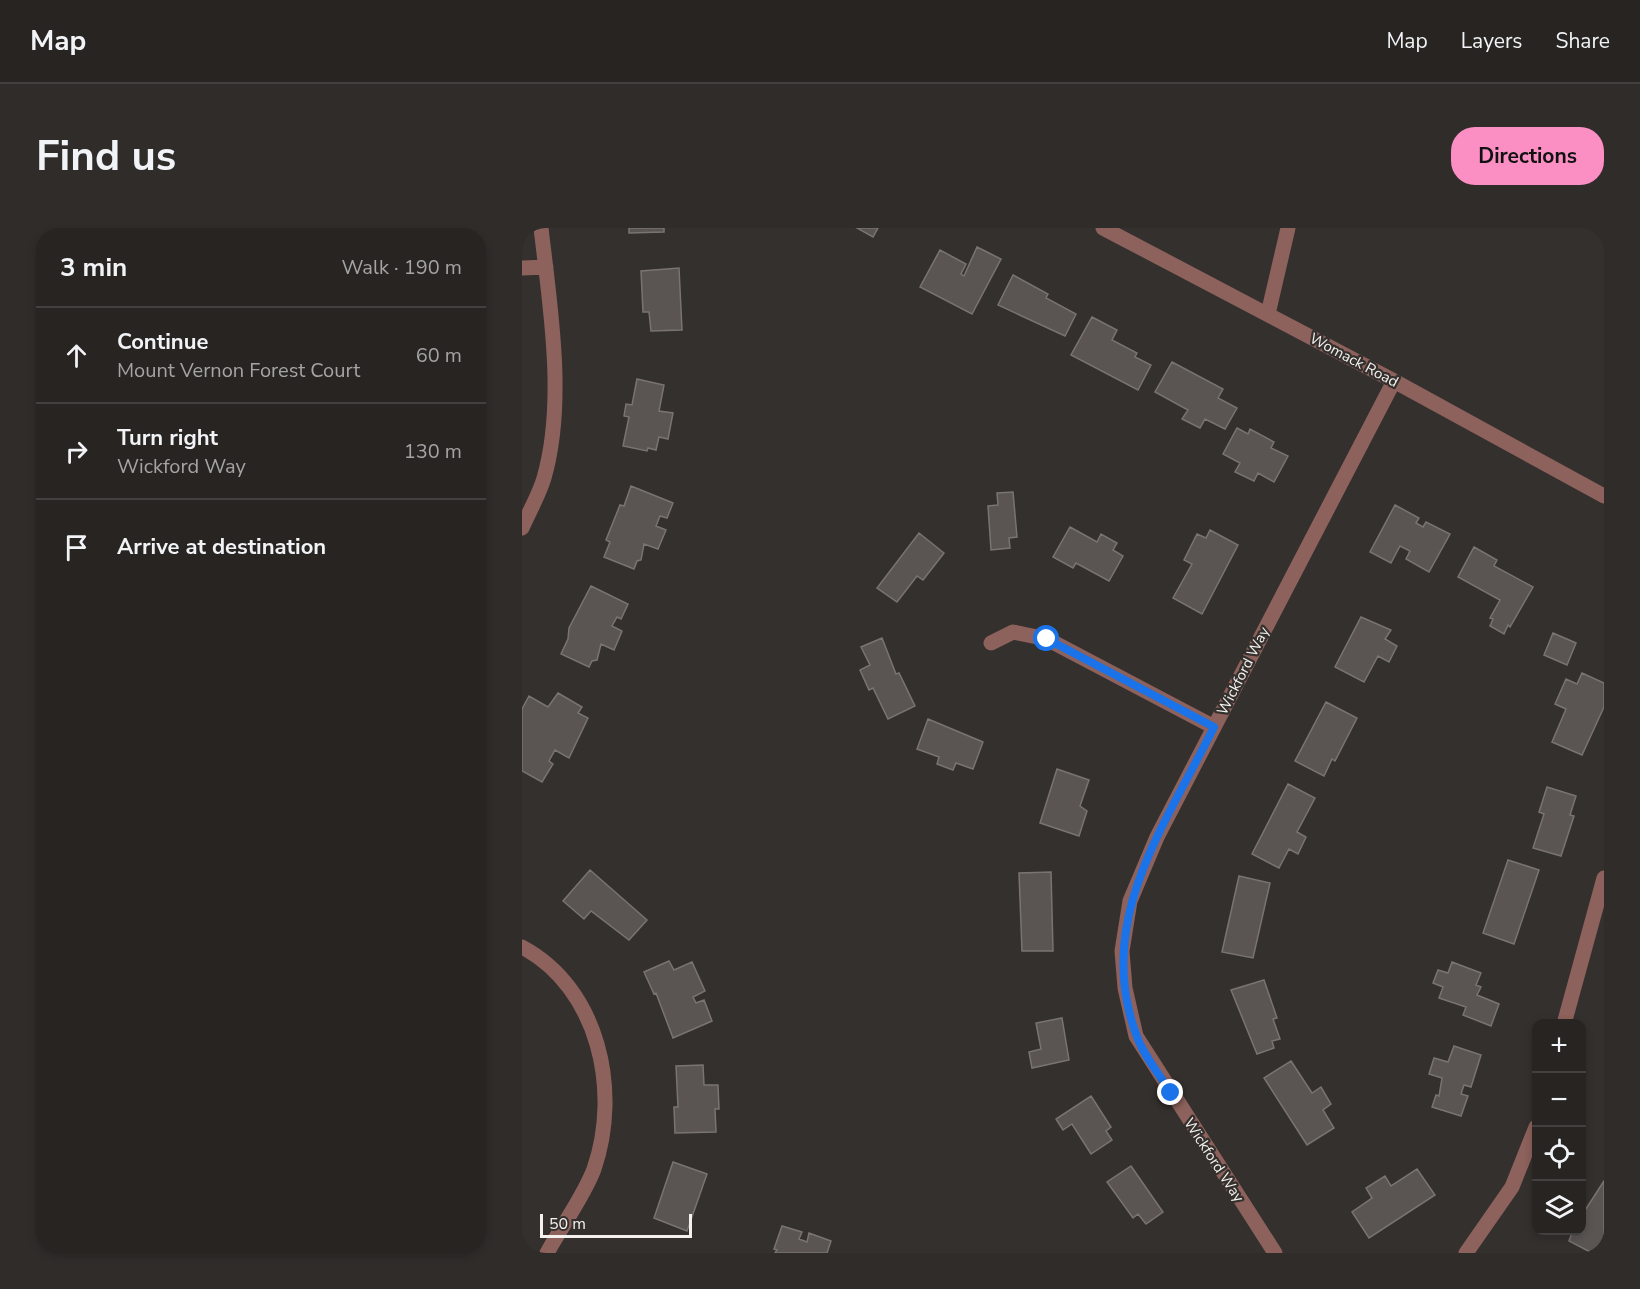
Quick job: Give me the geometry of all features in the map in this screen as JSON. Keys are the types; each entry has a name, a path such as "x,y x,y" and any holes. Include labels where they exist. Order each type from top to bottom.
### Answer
{"street":[{"path":"522,528 544,478 553,421 554,355 542,228"},
{"name":"Womack Road","path":"1102,228 1394,381 1604,496"},
{"path":"1268,314 1288,228"},
{"path":"522,268 546,267"},
{"name":"Wickford Way","path":"1275,1253 1136,1036 1125,988 1122,951 1130,901 1157,837 1394,381"},
{"path":"991,643 1013,632 1047,639 1214,727"},
{"path":"1565,1019 1604,878"},
{"path":"522,947 538,956 581,1003 600,1050 606,1116 594,1170 547,1253"},
{"path":"1466,1253 1512,1187 1532,1137"}],"building":[{"path":"629,228 664,228 664,232 629,233"},
{"path":"857,228 878,228 873,237"},
{"path":"977,247 1001,259 972,314 920,287 940,250 966,264 961,274 964,276"},
{"path":"679,268 682,330 651,331 649,312 643,312 641,271"},
{"path":"1013,275 1048,294 1046,298 1076,314 1065,336 998,305"},
{"path":"1092,317 1117,330 1112,340 1137,353 1135,357 1151,365 1138,390 1071,355"},
{"path":"1172,362 1223,389 1218,398 1237,408 1225,429 1205,419 1200,428 1182,419 1188,410 1155,392"},
{"path":"637,379 664,385 659,411 673,413 668,439 659,437 656,450 648,448 647,451 623,446 629,417 624,416 626,404 632,405"},
{"path":"1237,428 1248,434 1250,429 1274,442 1271,448 1288,456 1274,482 1258,473 1254,481 1235,472 1240,463 1223,454"},
{"path":"631,486 673,503 667,518 660,516 656,526 666,530 658,549 644,544 641,560 637,561 634,569 604,557 610,542 606,540 620,505 624,506"},
{"path":"1013,492 1017,537 1009,538 1010,548 991,550 988,506 998,505 997,493"},
{"path":"1395,505 1419,518 1416,523 1423,527 1426,522 1450,534 1429,572 1406,559 1410,551 1400,546 1391,563 1370,552"},
{"path":"1070,527 1097,542 1101,534 1117,543 1113,550 1123,556 1109,581 1076,563 1073,568 1053,557"},
{"path":"1210,530 1238,545 1202,614 1173,598 1192,564 1184,560 1197,534 1206,538"},
{"path":"919,533 944,553 923,580 917,576 897,602 877,588"},
{"path":"1474,547 1497,560 1494,566 1533,587 1504,634 1490,626 1493,619 1490,618 1500,600 1458,577"},
{"path":"591,586 628,604 621,619 617,617 612,626 622,631 614,650 601,644 597,660 592,661 589,667 561,654 568,639 569,628"},
{"path":"1361,617 1391,630 1385,639 1397,646 1389,662 1378,656 1364,682 1335,667"},
{"path":"1553,633 1576,643 1567,665 1544,655"},
{"path":"882,638 896,674 899,673 915,706 888,719 873,688 869,690 860,670 870,665 861,647"},
{"path":"1582,673 1604,683 1604,707 1582,755 1552,742 1566,709 1555,704 1566,679 1577,684"},
{"path":"558,693 582,707 578,713 588,718 569,758 555,750 549,761 553,764 542,782 522,771 522,709 529,696 548,707"},
{"path":"1326,702 1357,718 1335,761 1332,759 1324,776 1295,761"},
{"path":"928,719 983,742 973,769 956,763 953,770 937,764 939,757 917,749"},
{"path":"1057,769 1089,780 1080,806 1087,811 1079,836 1040,823"},
{"path":"1288,784 1315,798 1297,832 1306,837 1298,854 1289,849 1279,868 1252,854"},
{"path":"1547,787 1576,796 1570,815 1574,816 1561,856 1533,848 1544,814 1539,812"},
{"path":"1508,860 1539,870 1514,944 1483,933"},
{"path":"590,870 647,920 629,940 591,911 584,919 563,901"},
{"path":"1051,872 1053,951 1022,951 1019,873"},
{"path":"1239,876 1270,883 1253,958 1222,952"},
{"path":"669,961 674,970 692,962 705,991 693,997 696,1003 704,1000 712,1021 673,1038 656,993 654,994 644,972"},
{"path":"1452,962 1481,973 1476,985 1481,987 1477,995 1499,1004 1491,1026 1463,1015 1466,1007 1439,998 1443,987 1433,983 1438,970 1448,973"},
{"path":"1264,980 1277,1018 1273,1019 1280,1039 1272,1041 1274,1048 1257,1054 1231,990"},
{"path":"1062,1018 1069,1060 1032,1068 1029,1052 1041,1049 1036,1023"},
{"path":"1454,1046 1481,1055 1471,1087 1464,1085 1461,1094 1468,1096 1461,1116 1432,1107 1436,1095 1439,1096 1442,1078 1429,1074 1434,1058 1448,1062"},
{"path":"1291,1061 1312,1093 1321,1087 1331,1104 1323,1110 1334,1128 1307,1145 1264,1078"},
{"path":"703,1065 704,1085 718,1085 719,1109 715,1109 716,1132 675,1133 674,1107 678,1107 676,1066"},
{"path":"1091,1096 1111,1127 1106,1131 1112,1140 1091,1154 1072,1124 1063,1130 1056,1119"},
{"path":"673,1162 707,1174 687,1231 654,1218"},
{"path":"1131,1166 1163,1212 1146,1224 1138,1214 1133,1218 1107,1182"},
{"path":"1417,1169 1435,1195 1369,1238 1352,1212 1372,1198 1366,1188 1385,1176 1391,1186"},
{"path":"1604,1181 1604,1253 1592,1253 1569,1241 1571,1235 1586,1235 1586,1209"},
{"path":"782,1226 802,1232 799,1239 807,1242 809,1233 831,1241 827,1253 775,1253 777,1250 774,1249"}],"route":[{"path":"1047,639 1214,727 1157,837 1130,901 1122,951 1125,988 1136,1036 1171,1093"}]}
